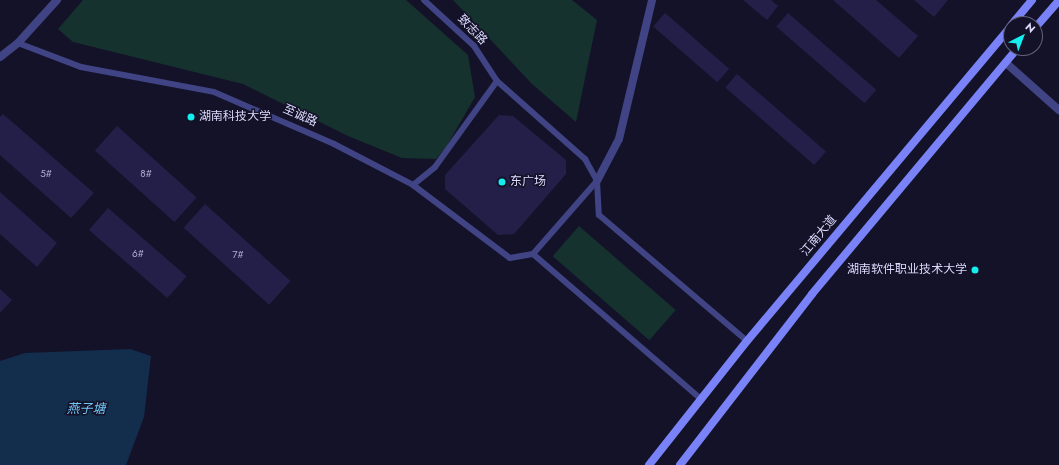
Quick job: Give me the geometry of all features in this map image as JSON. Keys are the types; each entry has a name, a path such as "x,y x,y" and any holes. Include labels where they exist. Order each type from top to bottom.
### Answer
{"main road":[{"name":"江南大道","path":"1019,16 1032,0"},
{"path":"1043,18 1058,0"},
{"name":"江南大道","path":"649,465 748,341 1003,36"},
{"path":"680,465 812,294 1012,56"}],"street":[{"path":"0,58 18,43 57,0"},
{"path":"596,181 618,139 652,0"},
{"path":"1006,63 1059,110"}],"lane":[{"name":"致志路","path":"424,0 474,46 497,81 585,159 596,181"},
{"name":"至诚路","path":"18,43 81,67 214,92 334,144 413,185 510,258 533,254"},
{"path":"413,185 435,167 497,81"},
{"path":"596,181 533,254 702,400"},
{"path":"596,181 599,214 748,341"}],"green space":[{"path":"83,0 406,0 468,55 475,97 446,147 436,159 402,158 348,136 243,84 73,42 58,29"},
{"path":"453,0 572,0 597,20 576,122 532,84"},
{"path":"579,226 676,310 649,340 553,256"}],"water":[{"name":"燕子塘","path":"130,349 151,356 144,417 126,465 0,465 0,361 25,353"}],"building":[{"path":"743,0 771,0 778,6 767,20"},
{"path":"833,0 876,0 918,36 899,58"},
{"path":"914,0 948,0 934,17"},
{"path":"665,13 729,69 717,82 653,27"},
{"path":"788,13 876,90 864,103 776,27"},
{"path":"737,74 826,151 814,165 725,88"},
{"path":"3,114 94,193 71,218 0,155 0,117"},
{"name":"东广场","path":"499,115 513,116 566,160 566,174 514,234 498,235 445,189 445,175"},
{"path":"117,126 197,198 174,222 95,151"},
{"path":"0,192 57,243 37,267 0,234"},
{"path":"205,204 290,281 269,305 184,228"},
{"path":"108,208 186,276 167,298 89,230"},
{"path":"0,289 12,300 0,313"}],"place":[{"name":"湖南科技大学","path":"191,117"},
{"name":"东广场","path":"502,182"},
{"name":"湖南软件职业技术大学","path":"975,270"}]}
